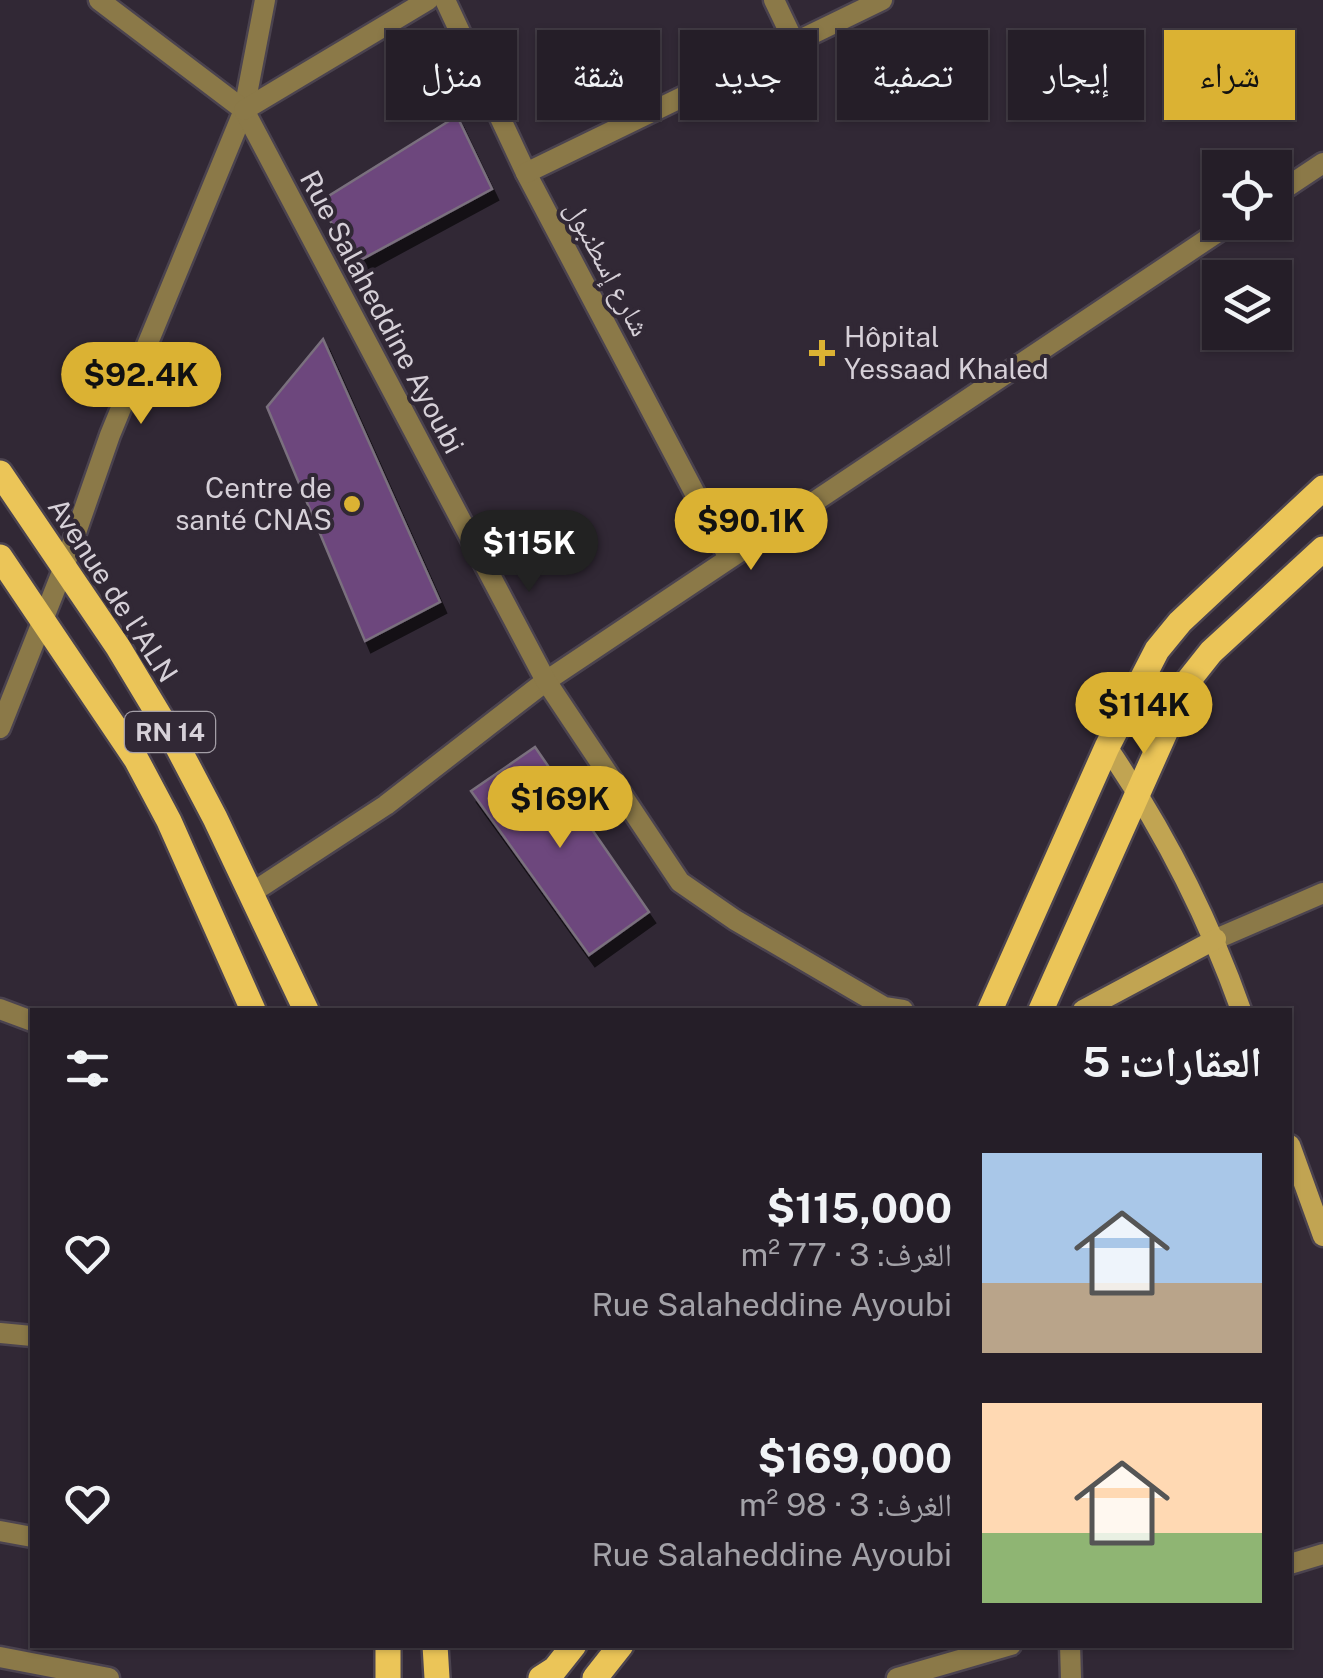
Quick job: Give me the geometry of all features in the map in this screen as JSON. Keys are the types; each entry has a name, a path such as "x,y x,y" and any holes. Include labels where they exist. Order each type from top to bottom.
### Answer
{"main road":[{"name":"Avenue de l'ALN","path":"0,474 118,647 174,740 305,1008"},
{"path":"991,1008 1106,747 1157,650 1180,622 1323,488"},
{"path":"1042,1008 1188,681 1211,652 1323,548"},
{"name":"RN 14","path":"0,557 136,759 252,1008"},
{"path":"1106,747 1140,795 1216,939 1240,1008"},
{"path":"1087,1008 1216,939"},
{"path":"1292,1151 1323,1236"},
{"path":"388,1648 388,1678"},
{"path":"434,1648 437,1678"},
{"path":"542,1678 572,1648"},
{"path":"595,1678 619,1648"}],"street":[{"path":"98,0 244,110"},
{"path":"0,728 64,567 110,435 244,110 266,0"},
{"path":"244,110 428,0"},
{"name":"شارع إسطنبول","path":"445,0 526,172 729,558"},
{"path":"774,0 788,30"},
{"path":"817,33 882,0"},
{"path":"526,172 680,99"},
{"name":"Rue Salaheddine Ayoubi","path":"244,110 546,681 680,882 735,920 890,1008"},
{"path":"1292,183 1323,162"},
{"path":"250,894 386,804 546,681 1206,240"},
{"path":"1216,939 1322,896"},
{"path":"0,1009 30,1020"},
{"path":"0,1334 30,1336"},
{"path":"0,1531 30,1537"},
{"path":"1292,1563 1323,1554"},
{"path":"897,1678 1001,1648"},
{"path":"1070,1648 1071,1678"},
{"path":"0,1657 109,1678"}],"building":[{"path":"451,120 459,120 492,189 355,263 319,202"},
{"name":"Centre de santé CNAS","path":"323,339 440,602 365,641 267,407"},
{"path":"535,747 649,912 589,955 471,791"}],"place":[{"name":"Hôpital Yessaad Khaled","path":"822,353"},
{"name":"Centre de santé CNAS","path":"352,504"}]}
